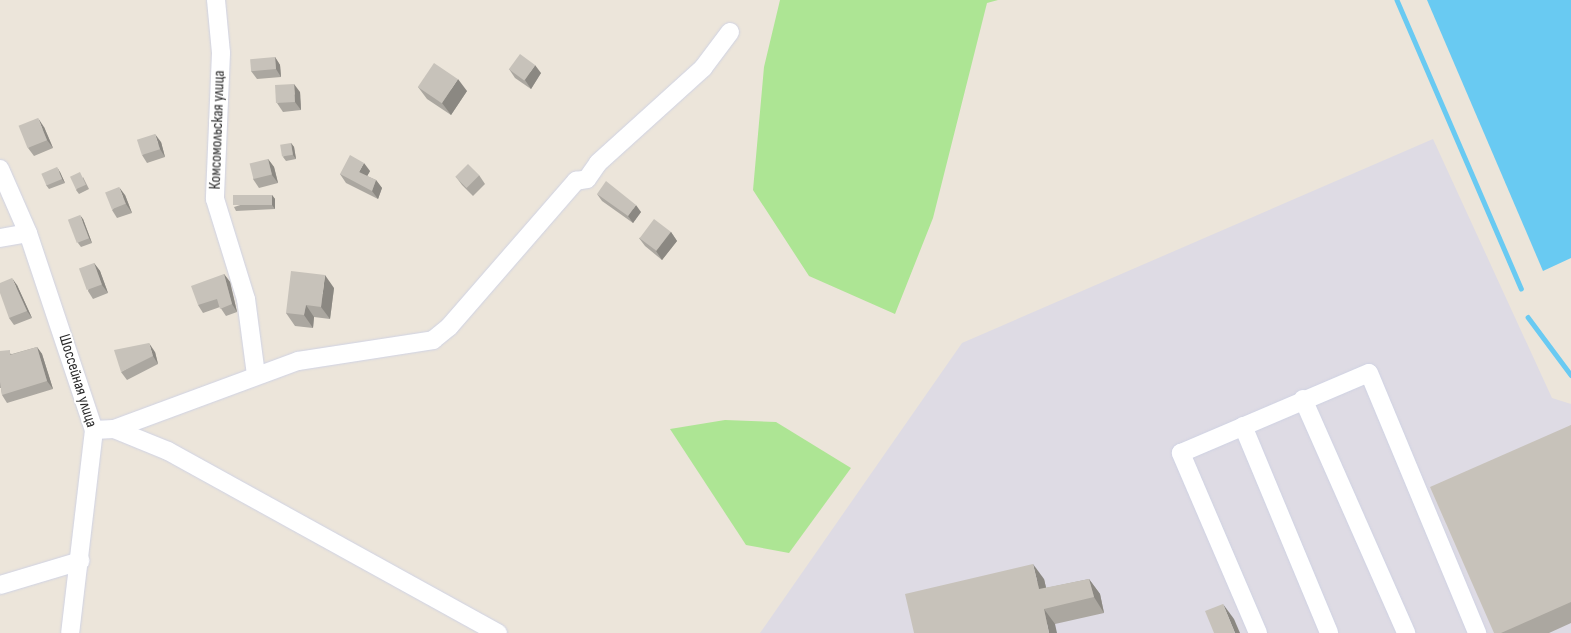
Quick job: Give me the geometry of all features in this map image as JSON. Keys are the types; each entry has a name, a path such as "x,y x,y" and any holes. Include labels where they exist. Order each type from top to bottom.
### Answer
{"street":[{"name":"Комсомольская улица","path":"216,0 221,53 215,198 246,299 256,374"},
{"path":"94,430 114,429 256,374 374,346 433,340 449,327 576,180 587,179 598,163 703,68 730,32"},
{"name":"Шоссейная улица","path":"0,169 28,233 94,430 70,633"},
{"path":"0,238 28,233"},
{"path":"1258,633 1181,454 1303,399 1368,373 1477,633"},
{"path":"1303,399 1406,633"},
{"path":"1243,426 1329,633"},
{"path":"114,429 168,451 498,633"},
{"path":"0,585 80,561"}],"shaded area":[{"path":"1433,139 1552,398 1571,404 1571,633 760,633 962,343"}],"green space":[{"path":"780,0 998,0 987,3 933,218 895,314 809,276 753,190 764,67"},
{"path":"725,420 776,422 851,468 789,553 746,545 670,429"}],"water":[{"path":"1427,0 1571,0 1571,258 1543,271"}],"building":[{"path":"520,54 535,65 524,81 509,69"},
{"path":"275,57 276,69 251,71 250,59"},
{"path":"434,63 458,79 442,103 418,87"},
{"path":"294,84 295,102 276,103 275,85"},
{"path":"38,118 47,140 28,148 19,126"},
{"path":"155,134 160,149 142,155 137,140"},
{"path":"291,143 293,155 282,157 280,145"},
{"path":"350,155 364,163 359,172 376,180 372,191 340,174"},
{"path":"268,159 272,175 253,179 250,164"},
{"path":"468,164 479,175 467,188 455,177"},
{"path":"57,167 62,179 46,186 41,174"},
{"path":"80,172 86,185 76,189 70,177"},
{"path":"606,181 636,205 628,216 597,194"},
{"path":"119,187 126,204 112,209 105,193"},
{"path":"233,195 272,195 272,205 233,205"},
{"path":"80,215 89,238 77,243 68,220"},
{"path":"654,219 671,232 656,251 640,238"},
{"path":"94,263 102,285 87,290 79,268"},
{"path":"291,271 325,275 321,307 306,305 304,315 286,313"},
{"path":"224,274 232,304 220,309 217,299 198,305 191,286"},
{"path":"12,278 27,311 9,318 0,293 0,283"},
{"path":"149,343 153,356 121,372 114,350"},
{"path":"37,347 47,381 2,395 0,351 10,350 10,355"},
{"path":"1571,425 1571,602 1501,633 1494,633 1430,487"},
{"path":"1033,564 1039,589 1089,579 1094,597 1044,609 1049,633 914,633 905,594"},
{"path":"1223,604 1235,633 1214,633 1205,611"}],"waterway":[{"path":"1397,0 1521,288"},
{"path":"1528,317 1571,375"}]}
